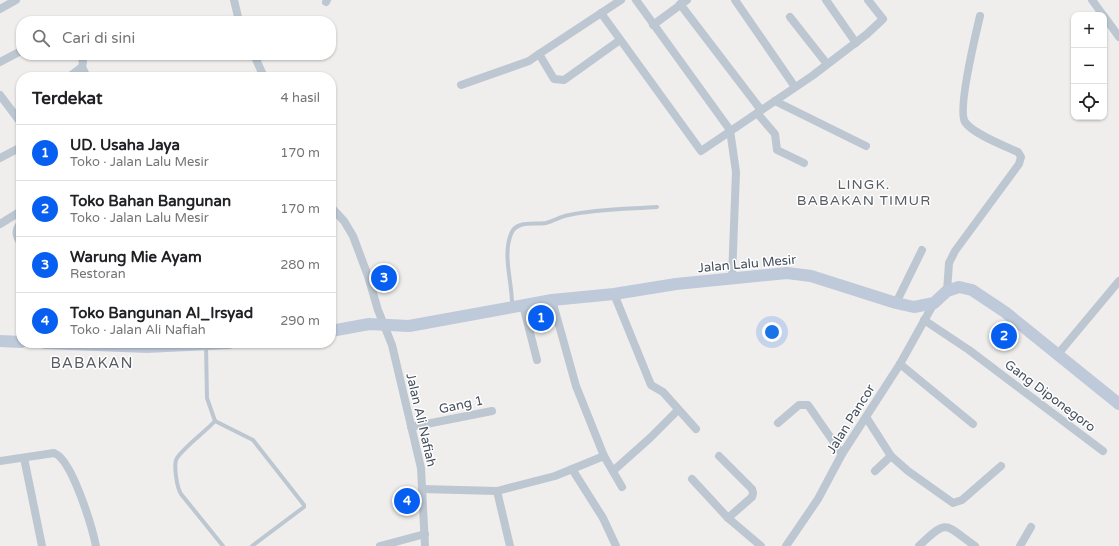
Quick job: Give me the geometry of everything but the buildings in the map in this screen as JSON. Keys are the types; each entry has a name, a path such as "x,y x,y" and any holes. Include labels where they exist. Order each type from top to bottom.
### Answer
{"street":[{"path":"0,9 16,0"},
{"path":"234,0 238,16"},
{"path":"461,85 528,61 621,0"},
{"path":"636,0 730,130 736,172 732,278"},
{"path":"734,0 795,87"},
{"path":"826,0 856,43"},
{"path":"601,13 700,150 705,150 730,130 775,101 856,43 883,19 868,0"},
{"path":"1092,0 1101,12"},
{"path":"653,25 683,2 775,134 777,150 804,163"},
{"path":"947,291 949,263 955,250 1019,164 1021,157 1018,152 973,129 965,122 962,115 980,16"},
{"path":"790,17 827,64"},
{"path":"1107,20 1119,37"},
{"path":"539,54 554,79 564,80 620,40"},
{"path":"0,62 16,54"},
{"path":"82,60 82,67 84,72"},
{"path":"256,60 262,72"},
{"path":"76,72 82,67"},
{"path":"0,95 16,110"},
{"path":"775,101 866,146"},
{"path":"0,158 16,150"},
{"name":"Jalan Ali Nafiah","path":"336,212 344,221 353,236 392,346 422,468 425,546"},
{"path":"0,224 16,214"},
{"path":"896,303 922,250"},
{"name":"Jalan Lalu Mesir","path":"336,330 369,324 409,326 552,300 614,294 732,278 799,273 896,303 914,307 934,303"},
{"path":"1058,354 1119,281"},
{"path":"934,303 947,291 959,287 972,290 1004,312 1119,404"},
{"path":"614,294 650,383 662,392 696,429"},
{"path":"552,300 573,380 604,456 622,487"},
{"name":"Jalan Pancor","path":"786,546 818,499 842,454 900,364 934,303"},
{"path":"517,306 537,360"},
{"name":"Gang Diponegoro","path":"924,320 970,350 1103,451"},
{"path":"0,340 16,342"},
{"path":"900,364 973,424"},
{"path":"778,423 799,405 808,405 842,454"},
{"path":"613,472 678,410"},
{"name":"Gang 1","path":"411,427 492,411"},
{"path":"866,417 891,456 917,478 953,504 962,500 1001,466"},
{"path":"0,461 54,453 62,458 69,468 84,506 96,546"},
{"path":"422,489 497,491 534,482 604,456"},
{"path":"719,456 752,489 753,493 752,496 728,518"},
{"path":"875,471 891,456"},
{"path":"24,458 42,546"},
{"path":"572,469 603,518 616,546"},
{"path":"692,479 728,518 761,546"},
{"path":"497,491 510,546"},
{"path":"1020,546 1031,526"},
{"path":"919,546 936,529 944,527 950,528 975,546"},
{"path":"380,546 424,534"}],"lane":[{"path":"517,306 512,293 507,245 512,232 520,225 544,223 568,215 657,207"},
{"path":"206,348 207,398 216,421 253,440 304,505 304,507 252,546"},
{"path":"216,421 177,458 175,467 177,488 223,546"}],"place":[{"name":"Warung Mie Ayam","path":"384,278"},
{"name":"UD. Usaha Jaya","path":"541,318"},
{"name":"Toko Bahan Bangunan","path":"1004,336"},
{"name":"Toko Bangunan Al_Irsyad","path":"407,501"}],"district":[{"name":"LINGK. BABAKAN TIMUR","path":"864,192"},
{"name":"BABAKAN","path":"92,363"}]}
